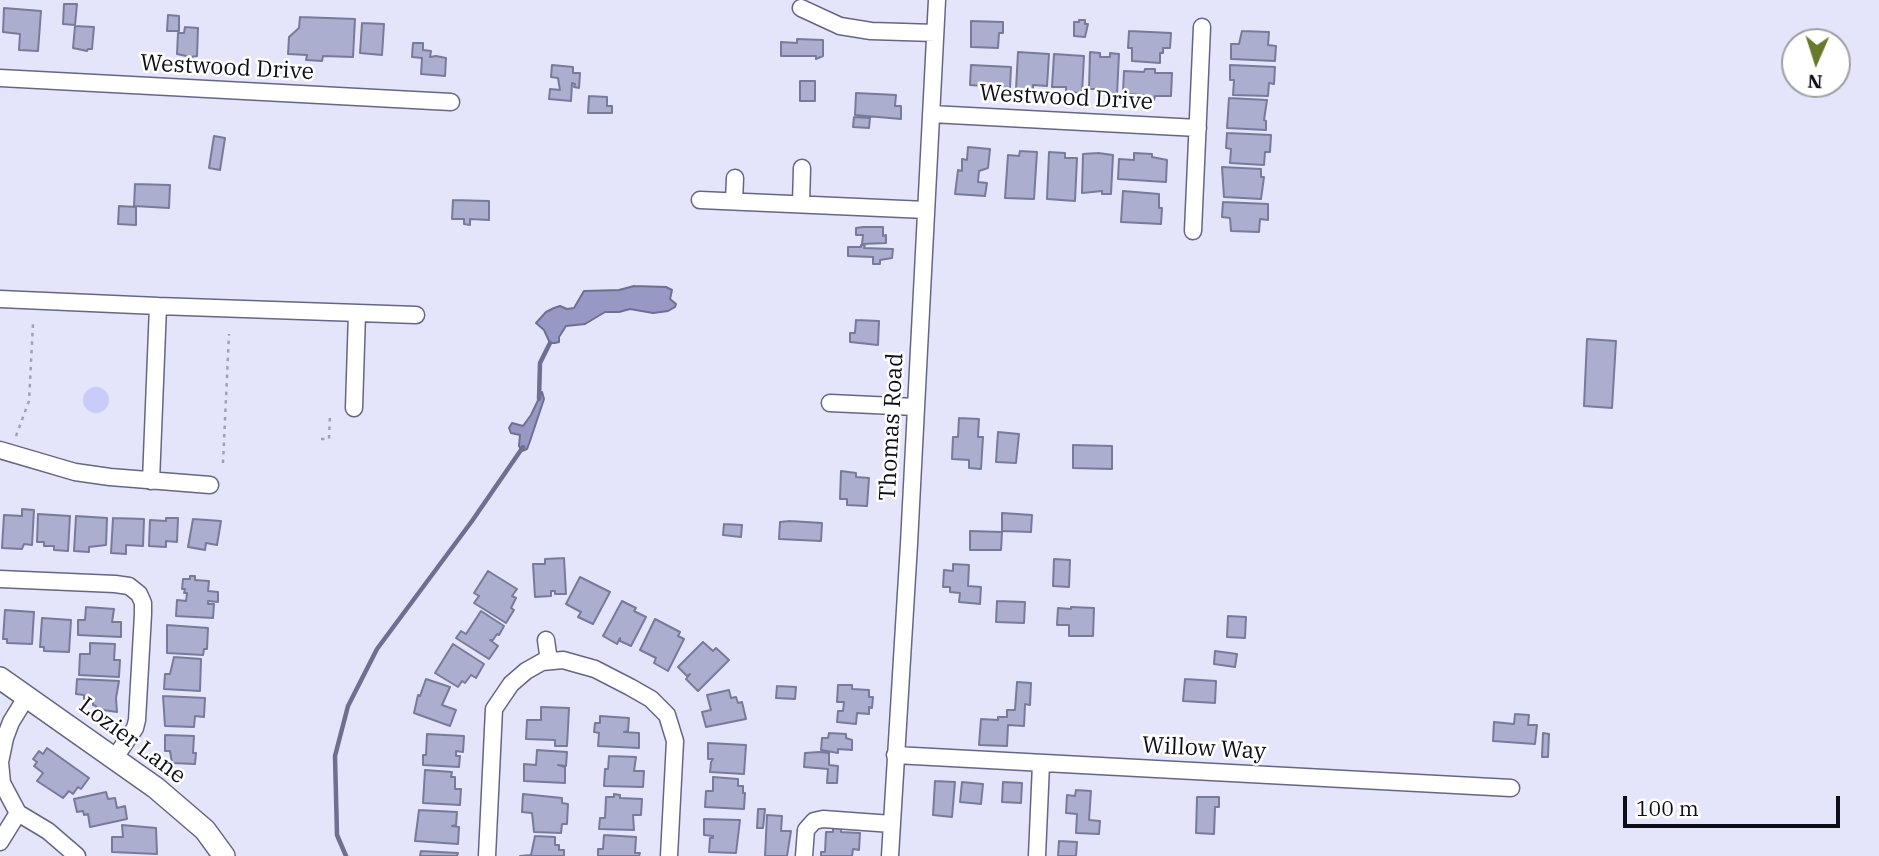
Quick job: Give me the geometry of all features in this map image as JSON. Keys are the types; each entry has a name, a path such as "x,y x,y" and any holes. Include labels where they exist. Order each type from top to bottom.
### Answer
{"main road":[{"name":"Lozier Lane","path":"0,678 156,788 205,831 223,856"}],"street":[{"name":"Thomas Road","path":"890,856 937,0"},
{"path":"801,8 840,26 935,33"},
{"path":"1193,231 1202,27"},
{"name":"Westwood Drive","path":"0,78 451,103"},
{"name":"Westwood Drive","path":"931,114 1198,128"},
{"path":"801,204 802,168"},
{"path":"734,201 735,178"},
{"path":"701,200 926,210"},
{"path":"0,299 416,315"},
{"path":"151,481 158,306"},
{"path":"354,408 357,313"},
{"path":"830,403 916,407"},
{"path":"0,450 75,472 210,485"},
{"path":"0,579 116,584 129,586 139,594 143,603 143,614 137,720 135,728 114,759"},
{"path":"546,640 549,661"},
{"path":"488,856 494,709 511,684 526,671 542,662 563,660 595,669 651,699 667,715 675,741 669,856"},
{"path":"27,696 10,722 0,762 2,783 18,813 48,831 77,856"},
{"name":"Willow Way","path":"895,755 1511,788"},
{"path":"1037,856 1041,764"},
{"path":"0,842 18,813"},
{"path":"804,856 806,830 814,821 823,818 892,824"}],"path":[{"path":"16,436 28,405 33,324"},
{"path":"223,463 229,334"},
{"path":"321,439 329,439 330,415"}],"shaded area":[{"path":"634,286 666,287 672,290 670,299 676,304 675,307 653,313 630,309 605,312 585,324 566,326 559,342 555,343 550,343 544,330 536,323 554,308 574,308 584,291 619,290"},
{"path":"96,387 105,391 109,400 105,409 96,413 87,409 83,400 87,391"},
{"path":"542,392 544,399 530,441 527,449 522,451 519,446 520,435 511,433 509,428 512,423 523,426"}],"building":[{"path":"64,4 77,4 75,25 63,24"},
{"path":"4,8 41,11 38,51 19,50 20,34 3,32"},
{"path":"168,15 179,16 179,31 167,31"},
{"path":"300,17 355,19 353,57 323,56 322,61 306,60 307,55 288,54 289,37 299,28"},
{"path":"1085,20 1085,24 1088,24 1085,37 1074,36 1074,22"},
{"path":"971,21 1003,22 998,48 971,47"},
{"path":"362,23 384,24 382,55 360,53"},
{"path":"75,26 94,27 92,49 87,51 73,48"},
{"path":"185,27 198,28 197,56 177,54 178,33 184,33"},
{"path":"1129,31 1171,33 1170,48 1163,48 1160,63 1132,61 1132,48 1128,48"},
{"path":"1242,31 1269,32 1268,45 1276,46 1275,61 1231,59 1231,44 1239,44"},
{"path":"797,39 823,40 823,56 816,59 816,56 781,56 781,42 797,43"},
{"path":"413,43 423,43 423,50 431,51 430,57 446,58 445,76 421,74 422,58 412,57"},
{"path":"1018,52 1049,54 1047,86 1033,85 1033,90 1016,89"},
{"path":"1090,52 1100,53 1100,57 1110,57 1110,53 1119,54 1117,94 1106,94 1103,89 1089,89"},
{"path":"1054,54 1084,56 1082,93 1066,92 1066,87 1052,87"},
{"path":"552,65 573,67 573,73 580,73 579,88 572,83 571,101 549,99 550,89 560,90 558,78 551,77"},
{"path":"971,65 1011,67 1010,88 970,85"},
{"path":"1230,65 1275,67 1274,84 1269,83 1268,96 1233,95 1234,80 1230,80"},
{"path":"1145,69 1155,69 1155,73 1172,73 1171,96 1155,96 1154,100 1148,100 1148,96 1123,93 1124,71 1144,72"},
{"path":"800,81 815,81 815,101 800,101"},
{"path":"856,93 896,95 895,106 901,106 901,119 855,115"},
{"path":"589,96 607,97 607,106 612,106 612,113 588,113"},
{"path":"1229,98 1267,100 1264,120 1266,130 1227,128"},
{"path":"854,117 870,118 869,128 853,127"},
{"path":"1227,133 1271,135 1270,152 1265,152 1264,165 1230,163 1231,149 1226,148"},
{"path":"214,136 225,138 220,170 209,168"},
{"path":"968,147 990,149 988,168 979,171 978,182 987,183 985,196 955,194 958,170 962,171 962,159 967,160"},
{"path":"1020,151 1037,152 1034,199 1005,198 1008,155 1019,156"},
{"path":"1049,152 1065,153 1065,158 1077,158 1075,201 1047,199"},
{"path":"1134,153 1152,154 1152,157 1167,160 1166,182 1118,179 1119,159 1134,160"},
{"path":"1083,154 1113,155 1111,194 1102,194 1102,191 1082,193"},
{"path":"1222,167 1261,169 1261,177 1264,177 1261,199 1224,197"},
{"path":"135,184 170,185 169,208 134,206"},
{"path":"1123,191 1159,194 1161,224 1121,222"},
{"path":"453,200 489,201 489,220 470,219 470,225 464,224 464,219 452,219"},
{"path":"1223,202 1268,204 1268,220 1260,219 1259,232 1231,231 1230,218 1222,217"},
{"path":"119,206 136,207 136,225 118,224"},
{"path":"883,227 886,243 862,244 863,235 856,235 856,228"},
{"path":"865,245 864,248 893,249 892,258 880,260 880,264 873,264 873,257 848,256 848,247"},
{"path":"856,320 879,321 878,345 850,342 850,333 855,333"},
{"path":"1587,339 1616,341 1612,408 1584,406"},
{"path":"959,418 979,419 978,437 983,437 981,469 969,468 969,460 952,459 953,437 958,437"},
{"path":"998,432 1019,434 1016,463 996,462"},
{"path":"1073,445 1112,446 1112,469 1073,468"},
{"path":"841,471 856,473 856,477 869,478 867,506 847,505 847,499 840,499"},
{"path":"22,509 34,510 32,545 24,544 22,549 2,548 4,515 22,516"},
{"path":"1002,513 1032,515 1031,532 1002,531"},
{"path":"38,514 70,516 68,551 54,550 54,546 44,546 44,542 37,542"},
{"path":"76,516 107,518 106,545 89,547 89,552 74,551"},
{"path":"113,518 144,519 143,546 126,545 126,554 111,553"},
{"path":"166,518 178,518 177,542 166,541 166,547 149,546 150,520 166,521"},
{"path":"193,519 221,521 217,545 206,543 205,550 188,547"},
{"path":"780,522 822,523 821,541 779,539"},
{"path":"724,524 742,525 741,537 723,535"},
{"path":"970,531 1002,532 1001,550 970,550"},
{"path":"564,558 566,594 555,594 555,591 551,591 551,596 535,597 533,564 545,564 545,559"},
{"path":"1054,559 1070,560 1069,587 1053,586"},
{"path":"953,564 969,565 968,586 981,587 980,604 959,602 960,593 950,592 950,587 943,587 944,570 953,571"},
{"path":"488,571 517,589 512,596 516,598 511,608 514,610 506,623 474,603 479,596 474,593"},
{"path":"190,576 195,576 195,580 209,581 208,591 218,592 218,602 208,601 208,604 214,604 213,618 176,616 177,600 186,601 187,593 182,589 183,579 190,579"},
{"path":"580,577 610,592 593,624 578,617 581,612 566,604"},
{"path":"622,601 646,617 631,646 620,641 620,638 617,644 603,636"},
{"path":"997,601 1025,602 1024,623 996,622"},
{"path":"86,607 114,609 112,622 121,622 121,637 78,635 78,620 85,620"},
{"path":"1058,608 1094,608 1093,636 1069,636 1069,625 1057,625"},
{"path":"5,610 34,612 32,644 7,643 7,639 3,639"},
{"path":"481,611 504,626 499,635 490,640 498,646 489,659 456,638 461,631 466,634"},
{"path":"1228,616 1246,617 1245,638 1227,637"},
{"path":"42,618 71,620 69,652 44,651 44,647 40,647"},
{"path":"655,619 680,632 678,636 684,639 668,671 654,663 656,658 640,650"},
{"path":"167,625 208,628 207,649 204,649 203,655 167,653"},
{"path":"703,642 713,651 716,648 729,660 698,691 686,679 690,674 687,676 678,667"},
{"path":"90,643 115,644 114,660 120,660 119,677 79,675 80,654 90,654"},
{"path":"453,644 484,664 476,678 471,675 458,687 435,673"},
{"path":"1215,651 1237,654 1235,667 1214,664"},
{"path":"174,657 201,659 200,691 164,689 165,674 170,674"},
{"path":"77,679 119,681 117,712 96,709 93,699 84,699 84,695 76,694"},
{"path":"426,679 450,687 442,705 456,710 450,726 414,713 418,695 420,696"},
{"path":"1185,679 1216,681 1215,703 1183,701"},
{"path":"1017,682 1031,683 1030,705 1025,704 1024,726 1008,725 1007,746 979,745 981,719 998,720 998,717 1007,717 1007,710 1015,710"},
{"path":"838,685 852,685 852,689 869,690 869,697 873,697 869,714 857,713 856,724 837,722 838,711 843,711 844,702 837,702"},
{"path":"777,686 796,687 795,699 776,698"},
{"path":"729,690 731,698 736,697 738,703 742,702 746,719 706,727 702,712 711,710 707,695"},
{"path":"163,696 205,698 204,717 195,716 194,727 165,726"},
{"path":"541,707 569,708 567,746 555,746 555,740 526,739 527,720 541,720"},
{"path":"1515,714 1529,715 1528,725 1537,725 1535,744 1493,741 1494,722 1514,724"},
{"path":"600,716 629,718 628,731 624,732 639,733 639,748 598,746 599,733 594,732 595,723 600,723"},
{"path":"829,733 846,734 846,738 852,740 852,750 838,749 838,753 821,750 822,738 828,738"},
{"path":"1543,733 1549,734 1548,757 1542,757"},
{"path":"427,734 464,736 463,752 456,751 456,756 460,756 459,767 423,765"},
{"path":"165,735 194,736 195,764 172,763 170,751 165,751"},
{"path":"708,743 746,745 744,774 710,772 713,759 708,759"},
{"path":"47,748 89,778 81,789 78,787 73,794 69,791 63,798 37,781 43,773 34,766 37,762 33,759 39,751 43,754"},
{"path":"537,750 567,752 566,766 558,765 565,767 565,783 524,781 524,764 536,765"},
{"path":"805,753 829,753 829,765 838,766 837,783 827,783 828,769 804,767"},
{"path":"609,756 636,757 634,771 644,771 643,787 604,786"},
{"path":"425,770 452,772 455,789 461,789 460,805 423,803"},
{"path":"713,777 738,779 738,786 743,786 745,793 744,809 705,807 706,791 713,791"},
{"path":"935,781 955,782 952,817 933,815"},
{"path":"962,782 983,784 981,804 960,802"},
{"path":"1003,782 1022,783 1021,803 1002,802"},
{"path":"1076,790 1091,791 1089,820 1100,821 1099,834 1076,833 1077,814 1066,813 1067,795 1075,796"},
{"path":"106,792 108,799 115,798 117,808 125,806 127,819 90,827 88,814 77,812 74,799"},
{"path":"523,794 562,798 562,803 568,804 567,824 562,824 561,833 534,832 532,813 522,812"},
{"path":"614,794 620,795 620,798 642,799 641,815 633,815 634,830 599,829 600,818 605,818 606,797 614,797"},
{"path":"1197,797 1219,797 1219,807 1215,807 1214,834 1196,833"},
{"path":"758,809 765,809 763,828 757,828"},
{"path":"419,810 457,812 456,825 452,826 459,827 458,844 415,841"},
{"path":"767,815 782,816 781,831 791,831 787,856 765,856"},
{"path":"704,819 740,820 736,853 709,852 710,838 713,836 704,835"},
{"path":"122,825 156,828 157,854 112,852 112,837 123,837"},
{"path":"833,828 841,828 841,832 860,833 859,850 853,849 852,856 821,856 821,852 825,852 826,832 833,832"},
{"path":"604,835 636,837 635,853 640,853 639,856 598,856 598,849 603,849"},
{"path":"535,836 555,837 555,845 559,845 559,850 564,850 564,856 520,856 531,855"},
{"path":"1059,841 1077,842 1076,856 1058,856"},
{"path":"421,851 458,853 457,856 420,856"}],"waterway":[{"path":"539,399 540,363 550,343"},
{"path":"346,856 337,835 335,756 348,706 377,649 523,447"}]}
